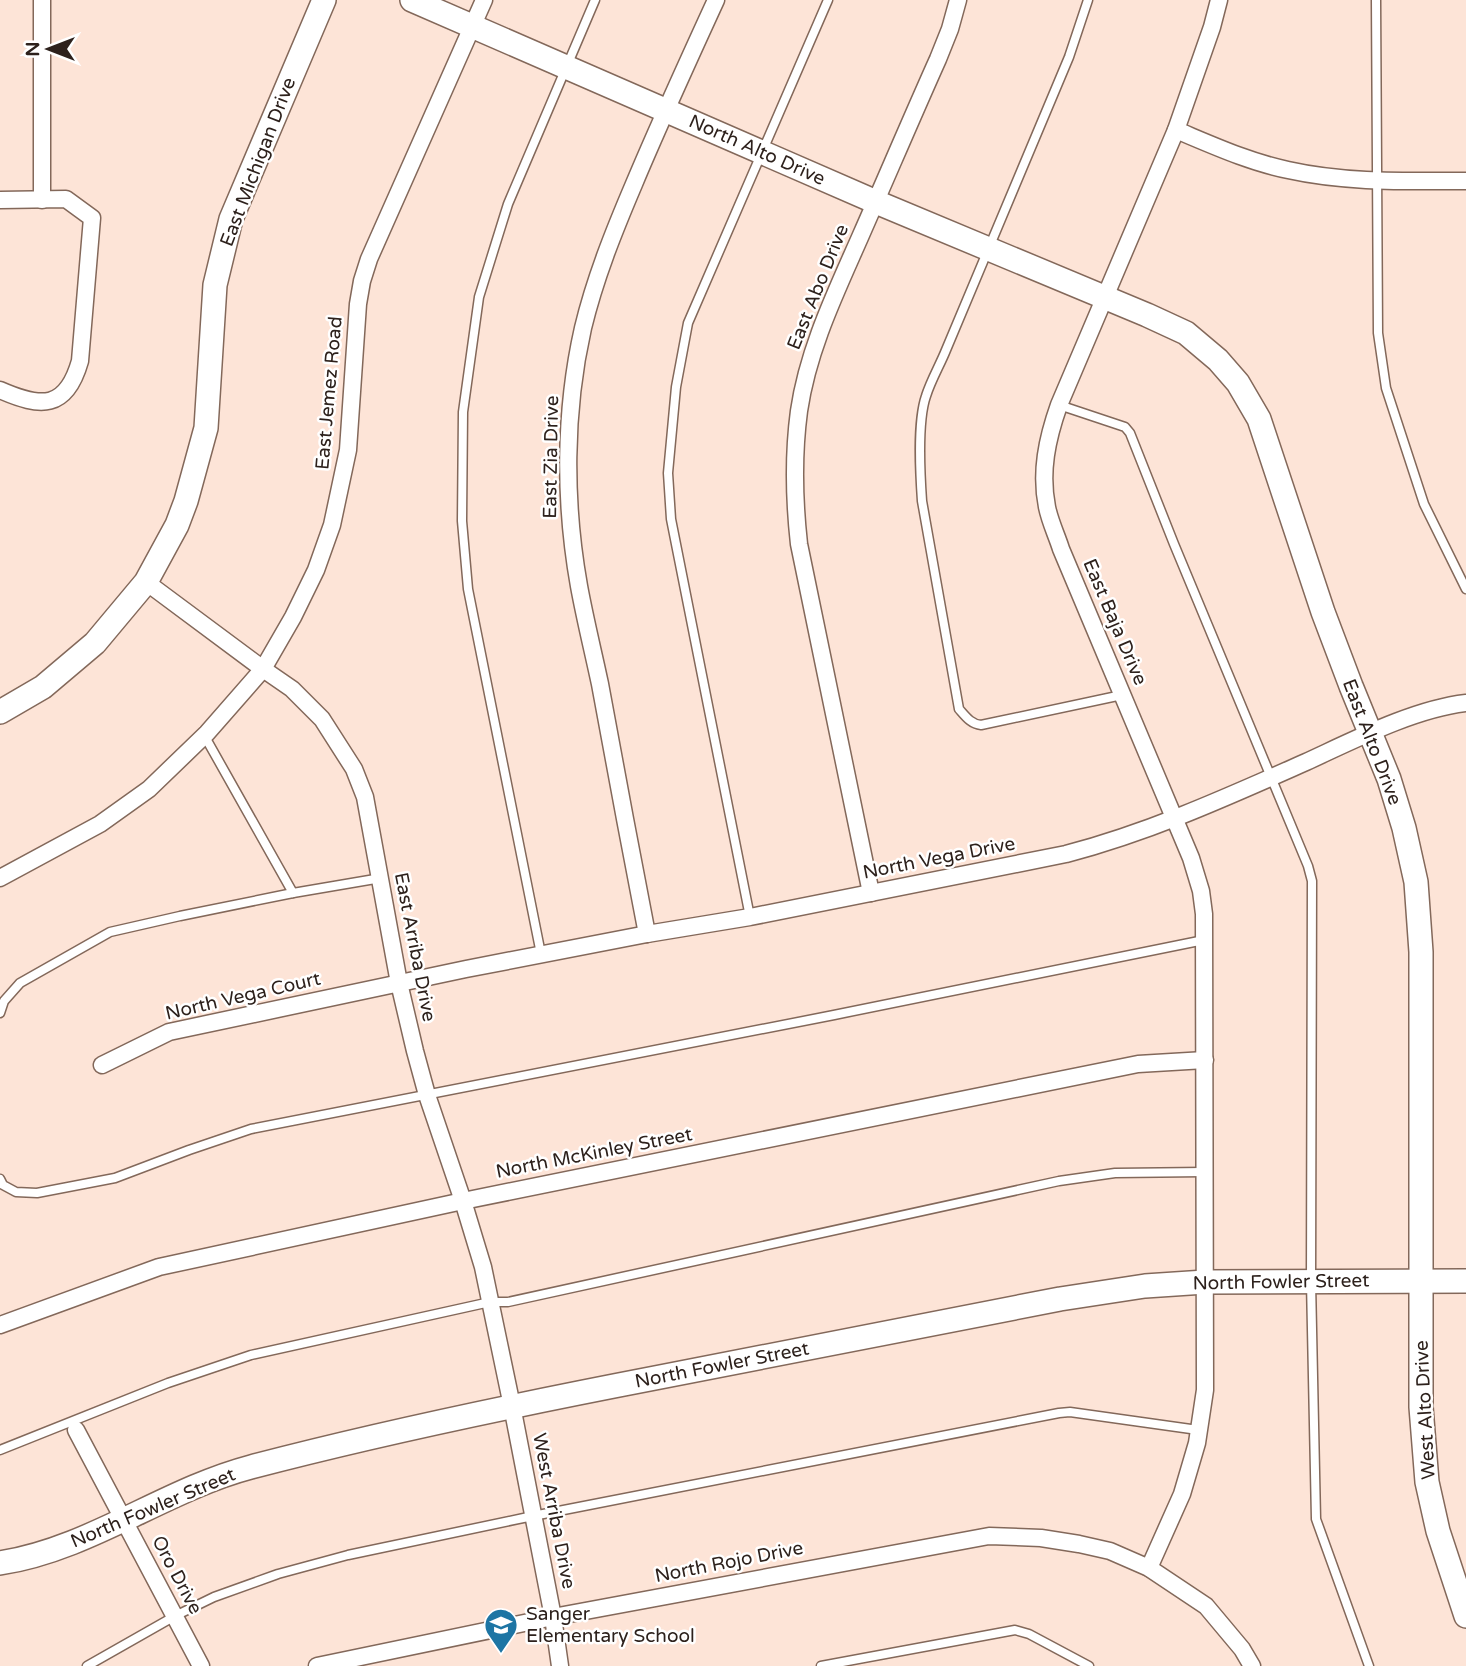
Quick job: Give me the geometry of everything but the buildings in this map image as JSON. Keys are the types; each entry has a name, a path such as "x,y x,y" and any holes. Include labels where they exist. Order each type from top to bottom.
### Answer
{"street":[{"path":"42,0 42,200"},
{"name":"East Michigan Drive","path":"0,712 43,687 95,643 146,582 177,525 206,428 215,285 232,219 324,0"},
{"name":"North Alto Drive","path":"412,0 876,202 1104,296"},
{"name":"East Jemez Road","path":"0,878 109,817 149,789 204,735 263,668 293,617 316,570 332,526 348,450 362,281 369,259 484,0"},
{"name":"East Zia Drive","path":"647,934 579,587 570,518 570,415 583,329 603,257 665,110 716,0"},
{"name":"East Abo Drive","path":"871,893 800,544 794,503 794,455 799,409 810,362 827,313 946,39 958,0"},
{"name":"East Baja Drive","path":"1149,1568 1182,1494 1197,1443 1205,1390 1204,915 1201,891 1191,858 1061,549 1045,490 1046,450 1059,405 1176,131 1219,0"},
{"path":"1176,131 1244,158 1327,177 1377,181 1466,181"},
{"path":"0,200 66,199 92,218 80,361 75,380 57,399 42,402 21,399 0,390"},
{"name":"East Alto Drive","path":"1104,296 1186,333 1218,360 1238,383 1259,419 1323,612 1390,779 1416,882 1420,926 1420,1281"},
{"name":"East Arriba Drive","path":"146,582 292,689 322,719 354,769 365,797 399,983 415,1051 483,1267 512,1406"},
{"name":"North Vega Drive","path":"399,983 1066,855 1108,843 1175,818 1370,733 1436,708 1466,703"},
{"name":"North Vega Court","path":"102,1065 169,1032 399,983"},
{"name":"North McKinley Street","path":"0,1325 159,1267 463,1201 1138,1064 1205,1060"},
{"name":"West Alto Drive","path":"1420,1281 1421,1406 1427,1482 1438,1531 1466,1616"},
{"name":"North Fowler Street","path":"0,1563 17,1561 69,1545 214,1479 248,1468 512,1406 1060,1299 1145,1286 1205,1282 1466,1281"},
{"name":"West Arriba Drive","path":"512,1406 553,1617 559,1666"},
{"name":"Oro Drive","path":"74,1426 201,1666"},
{"name":"North Rojo Drive","path":"317,1666 553,1617 989,1536 1041,1538 1079,1544 1110,1551 1149,1568 1206,1606 1242,1649 1252,1666"}],"lane":[{"path":"541,954 468,589 462,521 463,412 479,297 508,204 595,0"},
{"path":"750,917 671,519 668,473 676,387 688,323 828,0"},
{"path":"1088,0 1069,57 926,395 922,411 922,500 960,709 974,724 981,725 1123,695"},
{"path":"1376,0 1378,333 1386,388 1424,503 1466,589"},
{"path":"1059,405 1125,427 1130,433 1312,881 1311,1282 1316,1519 1369,1666"},
{"path":"204,735 293,893"},
{"path":"0,1013 4,1001 20,984 110,932 293,893 381,878"},
{"path":"0,1179 3,1185 16,1192 37,1193 115,1178 251,1129 1204,940"},
{"path":"0,1450 74,1426 167,1383 251,1355 490,1303 508,1303 1059,1181 1115,1172 1205,1172"},
{"path":"88,1666 214,1597 278,1574 348,1555 1059,1413 1070,1412 1198,1430"},
{"path":"821,1666 1015,1630 1030,1634 1090,1666"}],"place":[{"name":"Sanger Elementary School","path":"501,1655"}]}
